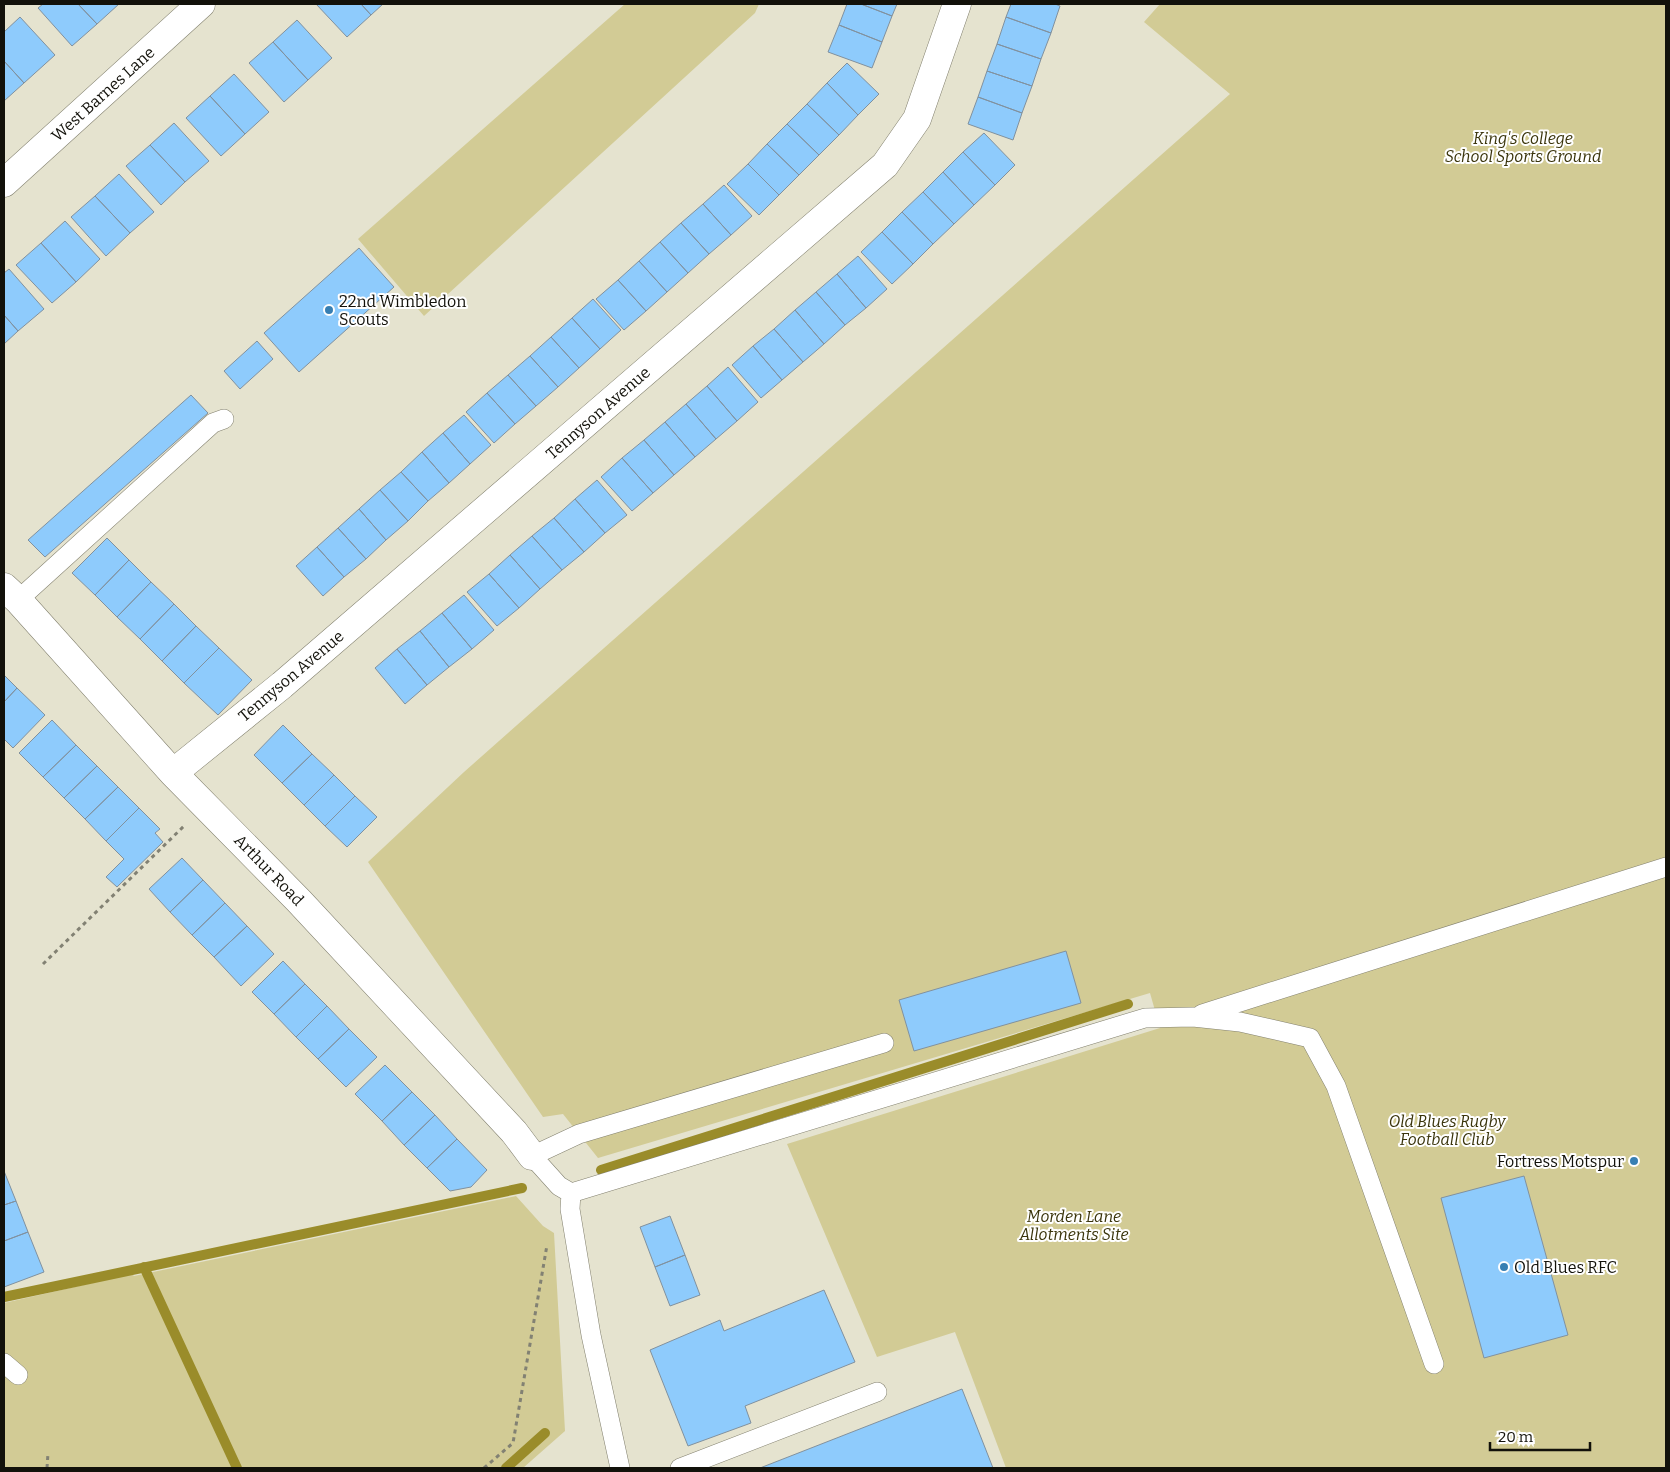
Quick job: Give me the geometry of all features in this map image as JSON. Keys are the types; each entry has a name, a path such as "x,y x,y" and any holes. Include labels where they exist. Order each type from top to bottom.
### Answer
{"street":[{"name":"West Barnes Lane","path":"4,183 201,4"},
{"name":"Tennyson Avenue","path":"173,773 290,678 885,165 917,119 957,4"},
{"name":"Arthur Road","path":"11,593 173,773 299,901 514,1132 532,1156"}],"lane":[{"path":"11,593 214,423 224,419"},
{"path":"1193,1017 1666,867"},
{"path":"884,1043 579,1134 532,1156 559,1186 572,1193 1145,1018 1193,1017 1240,1022 1310,1038 1336,1086 1434,1364"},
{"path":"572,1193 570,1209 590,1335 620,1468"},
{"path":"680,1468 878,1392"}],"path":[{"path":"43,964 206,805"},
{"path":"484,1468 512,1443 548,1242"},
{"path":"47,1468 48,1453"}],"green space":[{"path":"625,4 759,4 755,13 424,316 358,239"},
{"path":"1160,4 1666,4 1666,1468 1006,1468 955,1332 877,1357 787,1144 1160,1028 1150,993 598,1158 563,1114 543,1117 368,862 464,772 1230,94 1144,22"},
{"path":"516,1196 543,1226 554,1233 565,1431 523,1468 4,1468 4,1303 132,1274 134,1276"}],"building":[{"path":"43,4 78,4 97,24 72,46 38,8"},
{"path":"78,4 119,4 97,24"},
{"path":"316,4 361,4 371,15 347,37"},
{"path":"361,4 383,4 371,15"},
{"path":"847,4 861,4 892,16 882,42 839,25"},
{"path":"861,4 897,4 892,16"},
{"path":"1011,4 1055,4 1060,6 1051,33 1006,17"},
{"path":"20,17 55,55 24,83 4,61 4,32"},
{"path":"1006,17 1051,33 1041,59 997,44"},
{"path":"297,20 332,58 308,80 273,42"},
{"path":"839,25 882,42 872,68 828,52"},
{"path":"273,42 308,80 284,102 249,63"},
{"path":"997,44 1041,59 1032,86 987,71"},
{"path":"4,61 24,83 4,101"},
{"path":"847,63 879,94 858,115 827,83"},
{"path":"987,71 1032,86 1022,113 978,97"},
{"path":"234,74 269,112 245,134 210,96"},
{"path":"827,83 858,115 839,135 807,104"},
{"path":"210,96 245,134 221,156 186,118"},
{"path":"978,97 1022,113 1013,140 968,124"},
{"path":"807,104 839,135 819,155 787,124"},
{"path":"174,123 209,161 185,182 150,145"},
{"path":"787,124 819,155 799,175 767,144"},
{"path":"984,133 1015,165 995,185 963,152"},
{"path":"767,144 799,175 779,195 748,164"},
{"path":"150,145 185,182 161,205 126,166"},
{"path":"963,152 995,185 974,205 943,172"},
{"path":"748,164 779,195 759,215 727,184"},
{"path":"943,172 974,205 954,224 923,192"},
{"path":"119,174 154,212 130,233 95,196"},
{"path":"724,185 752,216 731,235 703,204"},
{"path":"923,192 954,224 933,244 902,212"},
{"path":"95,196 130,233 106,256 71,217"},
{"path":"703,204 731,235 709,254 681,223"},
{"path":"902,212 933,244 913,264 882,232"},
{"path":"65,221 100,259 76,282 41,243"},
{"path":"681,223 709,254 688,273 660,242"},
{"path":"882,232 913,264 892,284 861,252"},
{"path":"660,242 688,273 667,292 639,261"},
{"path":"41,243 76,282 52,303 16,265"},
{"name":"22nd Wimbledon Scouts","path":"359,248 394,287 299,372 264,333"},
{"path":"858,256 887,289 866,308 837,274"},
{"path":"639,261 667,292 646,311 618,280"},
{"path":"9,269 44,309 18,331 4,315 4,273"},
{"path":"837,274 866,308 845,325 816,292"},
{"path":"618,280 646,311 624,330 596,299"},
{"path":"816,292 845,325 824,344 795,310"},
{"path":"593,299 621,330 600,349 572,318"},
{"path":"795,310 824,344 803,362 774,329"},
{"path":"4,315 18,331 4,344"},
{"path":"572,318 600,349 579,368 551,337"},
{"path":"774,329 803,362 782,380 753,346"},
{"path":"551,337 579,368 558,387 530,356"},
{"path":"257,341 273,359 240,389 224,371"},
{"path":"753,346 782,380 761,398 732,365"},
{"path":"530,356 558,387 536,406 508,375"},
{"path":"728,367 758,402 737,421 707,386"},
{"path":"508,375 536,406 515,424 487,393"},
{"path":"707,386 737,421 716,439 686,404"},
{"path":"487,393 515,424 494,443 466,412"},
{"path":"191,395 208,413 45,557 28,540"},
{"path":"686,404 716,439 695,457 665,422"},
{"path":"464,415 491,445 470,464 443,433"},
{"path":"665,422 695,457 674,475 644,440"},
{"path":"443,433 470,464 449,483 422,452"},
{"path":"644,440 674,475 653,493 622,458"},
{"path":"422,452 449,483 428,501 401,472"},
{"path":"622,458 653,493 632,511 601,477"},
{"path":"401,472 428,501 408,521 380,490"},
{"path":"597,480 627,515 605,533 575,499"},
{"path":"380,490 408,521 386,540 359,509"},
{"path":"575,499 605,533 584,552 554,518"},
{"path":"359,509 386,540 366,559 338,528"},
{"path":"554,518 584,552 562,570 532,536"},
{"path":"338,528 366,559 344,577 317,547"},
{"path":"532,536 562,570 540,589 510,555"},
{"path":"107,538 129,560 95,595 72,573"},
{"path":"317,547 344,577 323,596 296,566"},
{"path":"510,555 540,589 519,608 489,574"},
{"path":"129,560 151,582 117,617 95,595"},
{"path":"489,574 519,608 497,626 467,592"},
{"path":"151,582 174,604 140,639 117,617"},
{"path":"464,595 494,630 472,649 442,613"},
{"path":"174,604 196,626 162,661 140,639"},
{"path":"442,613 472,649 449,667 420,631"},
{"path":"196,626 219,648 184,683 162,661"},
{"path":"420,631 449,667 427,685 397,649"},
{"path":"219,648 252,680 218,715 184,683"},
{"path":"397,649 427,685 405,704 375,668"},
{"path":"4,675 17,688 4,702"},
{"path":"17,688 45,715 13,748 4,739 4,702"},
{"path":"52,720 76,745 43,777 19,753"},
{"path":"283,725 312,754 282,783 254,755"},
{"path":"76,745 97,766 64,798 43,777"},
{"path":"312,754 334,775 304,805 282,783"},
{"path":"97,766 118,787 85,819 64,798"},
{"path":"334,775 355,796 325,826 304,805"},
{"path":"118,787 139,808 106,841 85,819"},
{"path":"355,796 377,817 347,847 325,826"},
{"path":"139,808 160,829 155,833 163,842 117,887 106,877 124,859 106,841"},
{"path":"182,858 203,880 170,912 149,889"},
{"path":"203,880 225,903 192,935 170,912"},
{"path":"225,903 247,926 214,957 192,935"},
{"path":"247,926 274,954 241,986 214,957"},
{"path":"1066,951 1081,1003 914,1051 899,1000"},
{"path":"283,961 305,984 274,1014 252,992"},
{"path":"305,984 327,1006 296,1037 274,1014"},
{"path":"327,1006 349,1029 318,1059 296,1037"},
{"path":"349,1029 377,1057 346,1087 318,1059"},
{"path":"385,1065 412,1092 382,1121 355,1094"},
{"path":"412,1092 435,1115 404,1145 382,1121"},
{"path":"435,1115 457,1139 427,1168 404,1145"},
{"path":"457,1139 487,1170 471,1187 450,1191 427,1168"},
{"path":"4,1171 16,1201 4,1205"},
{"name":"Old Blues RFC","path":"1524,1176 1568,1335 1484,1358 1441,1198"},
{"path":"16,1201 28,1232 4,1241 4,1205"},
{"path":"670,1216 685,1255 655,1267 640,1227"},
{"path":"28,1232 44,1272 4,1287 4,1241"},
{"path":"685,1255 700,1295 670,1306 655,1267"},
{"path":"824,1290 855,1362 745,1406 751,1423 688,1446 650,1350 720,1320 724,1331"},
{"path":"962,1389 993,1468 760,1468"}],"waterway":[{"path":"601,1170 1128,1004"},
{"path":"4,1297 522,1188"},
{"path":"144,1267 237,1468"},
{"path":"506,1468 545,1433"}],"place":[{"name":"22nd Wimbledon Scouts","path":"329,310"},
{"name":"Fortress Motspur","path":"1634,1161"},
{"name":"Old Blues RFC","path":"1504,1267"}],"park label":[{"name":"King's College School Sports Ground","path":"1523,147"},
{"name":"Old Blues Rugby Football Club","path":"1447,1130"},
{"name":"Morden Lane Allotments Site","path":"1074,1225"}]}
